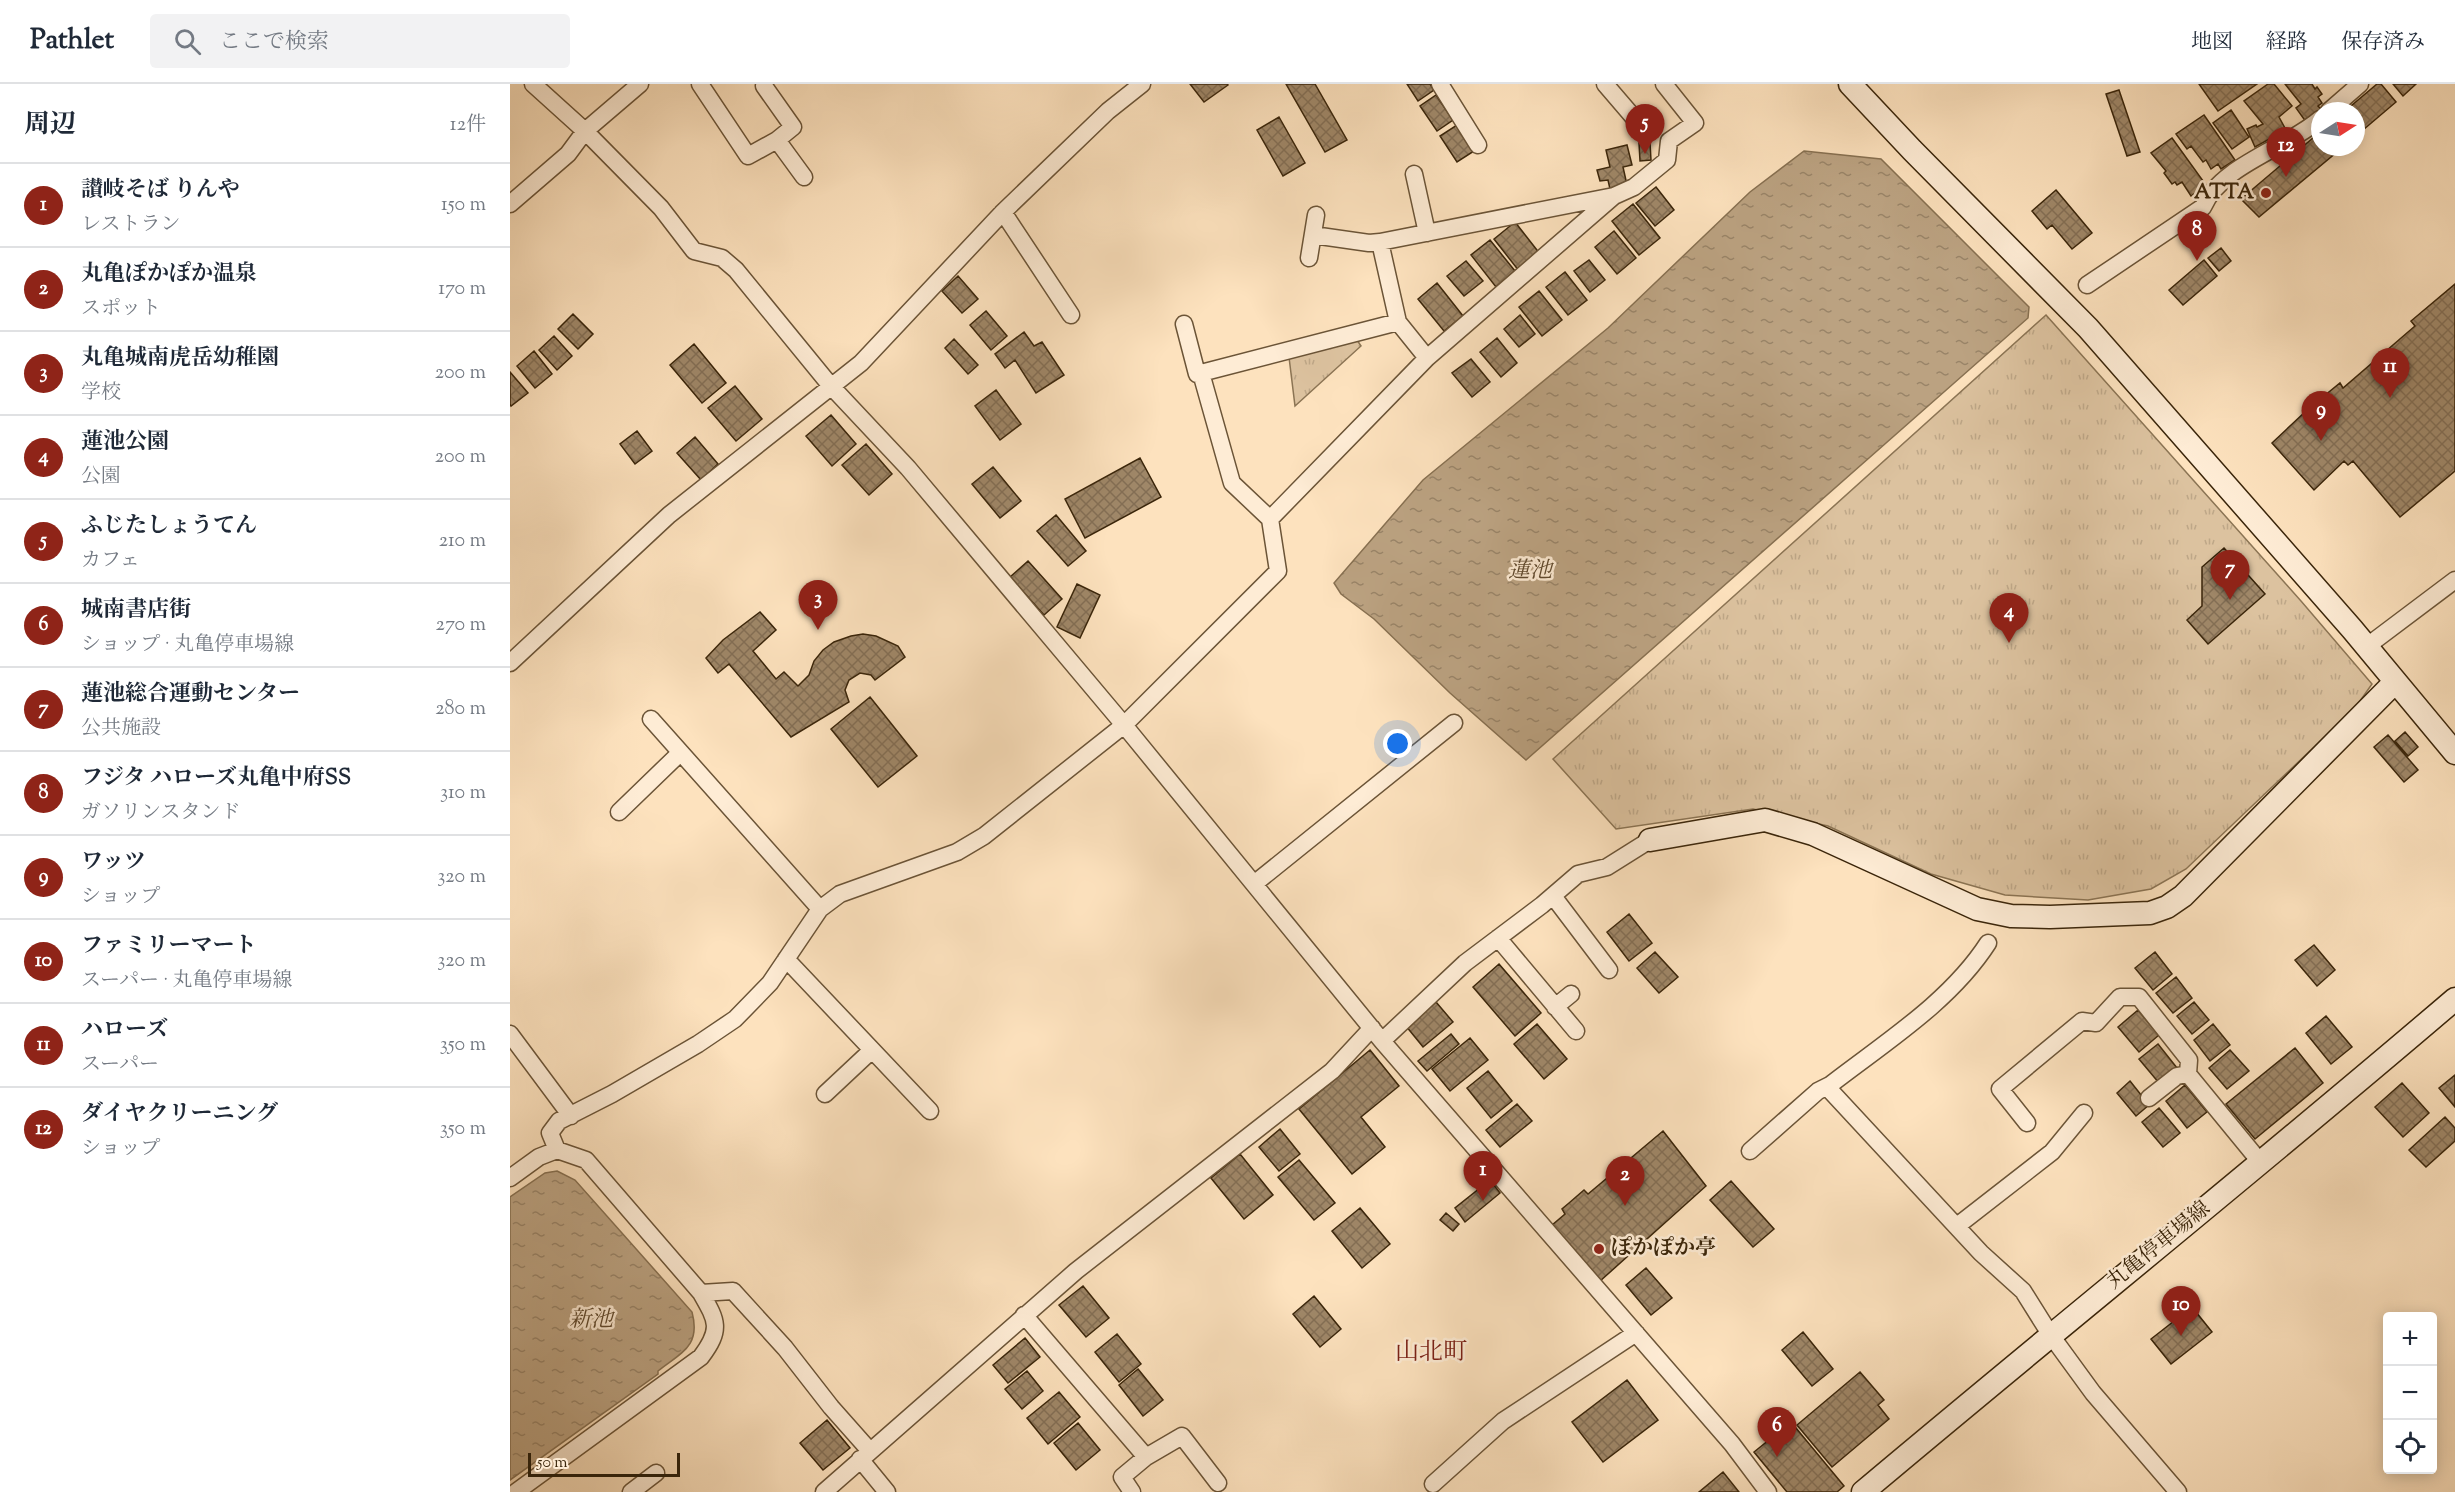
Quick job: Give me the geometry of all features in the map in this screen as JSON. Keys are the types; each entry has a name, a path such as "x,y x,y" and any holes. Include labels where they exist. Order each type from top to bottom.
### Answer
{"street":[{"path":"533,84 585,131 661,208 694,251 722,258 736,270 830,385 908,468 1124,725 1377,1034 1732,1444 1768,1492"},
{"path":"510,204 568,154 585,131 640,84"},
{"path":"700,84 748,156 793,128 764,86"},
{"path":"510,663 669,514 830,385 861,363 1002,212 1108,111 1142,84"},
{"path":"1440,84 1478,146"},
{"path":"1605,84 1635,119"},
{"path":"1313,235 1369,243 1380,242 1614,196 1635,187 1667,160 1670,141 1695,123 1664,84"},
{"path":"1850,84 2088,328 2366,647 2455,753"},
{"path":"2339,102 2360,84"},
{"path":"2087,285 2203,207 2208,196 2244,165 2311,127"},
{"path":"777,140 804,177"},
{"path":"1414,174 1427,233"},
{"path":"1270,519 1427,358 1614,196"},
{"path":"1002,212 1071,315"},
{"path":"1309,258 1316,215"},
{"path":"1380,242 1398,322 1427,358"},
{"path":"1184,324 1197,374 1398,322"},
{"path":"557,1150 550,1132 559,1121 698,1044 735,1019 770,983 820,909 840,894 957,852 984,836 1124,725 1278,571 1270,519 1232,483 1201,373"},
{"path":"2366,647 2455,580"},
{"path":"824,1492 1024,1315 1578,874 1607,867 1650,840 1765,820 1813,834 1977,909 2011,916 2049,917 2150,913 2167,907 2183,896 2395,682"},
{"path":"651,719 820,909"},
{"path":"1254,884 1454,723"},
{"path":"619,812 681,753"},
{"path":"1553,896 1609,970"},
{"path":"1498,938 1576,1031"},
{"path":"1750,1150 1818,1091 1827,1087 1945,993 1973,966 1988,943"},
{"path":"786,959 930,1111"},
{"path":"1556,1006 1571,994"},
{"path":"2028,1123 2000,1089 2082,1021 2096,1023 2120,997 2139,998 2189,1060 2187,1074 2261,1163"},
{"name":"丸亀停車場線","path":"1863,1492 2050,1334 2261,1163 2455,999"},
{"path":"510,1034 571,1116"},
{"path":"825,1094 872,1050"},
{"path":"2149,1098 2177,1076 2187,1074"},
{"path":"1827,1087 1981,1253 2023,1292 2093,1393 2178,1492"},
{"path":"1957,1226 2052,1152 2084,1113"},
{"path":"510,1178 539,1157 557,1150 586,1160 701,1293 715,1318 714,1340 701,1358 516,1492"},
{"path":"701,1293 733,1291 785,1348 831,1407 865,1455 887,1492"},
{"path":"1024,1315 1146,1457"},
{"path":"1433,1484 1503,1421 1636,1333"},
{"path":"1132,1492 1122,1477 1146,1457 1182,1436 1218,1483"},
{"path":"631,1492 656,1473"}],"green space":[{"path":"2046,315 2372,684 2355,708 2186,869 2151,889 2088,900 2005,895 1931,874 1828,826 1753,809 1616,829 1553,759"},
{"path":"1357,340 1361,346 1295,406 1289,357"}],"water":[{"name":"蓮池","path":"1804,151 1881,159 2029,307 2028,318 1526,760 1450,693 1374,619 1341,594 1334,583 1423,480 1608,328 1750,192"},
{"name":"新池","path":"557,1171 575,1180 692,1312 694,1333 692,1341 682,1353 658,1371 658,1374 510,1480 510,1197 545,1173"}],"building":[{"path":"1190,84 1227,84 1228,85 1204,102"},
{"path":"1286,84 1315,84 1347,140 1325,152"},
{"path":"1407,84 1430,84 1434,90 1418,101"},
{"path":"2199,84 2257,84 2218,111"},
{"path":"2268,84 2274,84 2292,106 2279,117 2286,130 2255,147 2247,129 2263,124 2244,101"},
{"path":"2285,84 2312,84 2322,94 2318,97 2321,102 2311,102 2311,118 2306,122 2296,108 2301,104"},
{"path":"2377,84 2381,84 2396,102 2365,128 2365,102 2356,102"},
{"path":"2393,84 2416,84 2403,96"},
{"path":"2119,90 2140,152 2127,156 2106,94"},
{"path":"1436,95 1453,120 1437,131 1420,106"},
{"path":"2231,110 2249,137 2232,149 2213,123"},
{"path":"2204,115 2235,160 2221,169 2218,164 2211,169 2206,160 2203,162 2191,146 2187,149 2176,134"},
{"path":"1279,117 1305,163 1283,176 1257,130"},
{"path":"1457,125 1474,151 1457,162 1440,136"},
{"path":"2172,138 2206,185 2191,196 2182,182 2177,185 2175,182 2172,184 2164,173 2166,171 2151,153"},
{"path":"2311,140 2311,156 2332,156 2259,217 2241,199"},
{"path":"1639,143 1650,143 1651,160 1640,161"},
{"path":"1627,145 1632,165 1623,167 1627,185 1610,189 1608,180 1600,181 1597,170 1610,167 1606,150"},
{"path":"1656,187 1674,210 1655,226 1636,203"},
{"path":"2056,190 2092,233 2072,249 2052,225 2047,229 2032,211"},
{"path":"1633,204 1660,238 1639,255 1612,221"},
{"path":"1515,222 1540,254 1519,271 1494,239"},
{"path":"1614,231 1636,258 1617,274 1595,247"},
{"path":"1490,240 1515,271 1496,287 1471,255"},
{"path":"2221,248 2231,261 2219,271 2208,258"},
{"path":"1589,260 1605,280 1590,292 1574,271"},
{"path":"2204,260 2217,276 2183,305 2169,290"},
{"path":"1466,261 1483,281 1464,296 1447,276"},
{"path":"1565,272 1587,300 1568,315 1546,287"},
{"path":"958,276 978,299 962,313 942,291"},
{"path":"1437,283 1463,316 1444,331 1418,299"},
{"path":"2455,284 2455,471 2400,517 2353,461 2348,465 2344,461 2314,490 2272,443 2307,410 2311,415 2328,401 2324,396 2340,383 2343,388 2415,326 2411,321"},
{"path":"1539,291 1562,320 1542,336 1519,307"},
{"path":"986,311 1007,336 991,350 970,325"},
{"path":"573,314 593,334 578,349 558,329"},
{"path":"1520,315 1535,334 1519,347 1504,329"},
{"path":"1024,332 1034,346 1042,342 1064,375 1036,393 1015,360 1005,368 995,354"},
{"path":"554,336 572,356 557,370 539,350"},
{"path":"1497,338 1517,363 1501,377 1480,352"},
{"path":"954,339 978,365 968,374 945,348"},
{"path":"694,344 726,383 702,403 670,365"},
{"path":"534,351 552,374 535,388 517,366"},
{"path":"1471,359 1490,382 1472,397 1452,373"},
{"path":"510,372 528,393 511,406 510,404"},
{"path":"735,386 762,419 736,441 708,408"},
{"path":"996,390 1021,424 1000,440 975,406"},
{"path":"831,415 856,444 832,466 806,436"},
{"path":"637,431 652,451 635,464 620,444"},
{"path":"695,437 718,464 701,480 677,453"},
{"path":"866,444 892,474 869,495 842,465"},
{"path":"1140,458 1161,497 1085,538 1065,499"},
{"path":"993,467 1021,501 1000,518 972,484"},
{"path":"1056,515 1086,551 1068,566 1037,531"},
{"path":"2224,548 2265,594 2208,644 2187,620 2202,606 2202,567"},
{"path":"1028,561 1062,599 1044,615 1010,577"},
{"path":"1077,584 1100,595 1080,638 1057,627"},
{"path":"760,612 776,630 753,651 776,679 784,672 798,686 809,675 814,661 823,650 834,642 851,636 863,634 876,636 898,646 905,657 875,680 871,675 860,673 849,680 845,690 849,702 791,737 729,664 718,673 706,658 723,640"},
{"path":"870,697 917,756 878,787 831,729"},
{"path":"2405,732 2418,747 2408,756 2395,741"},
{"path":"2388,735 2418,770 2404,782 2374,747"},
{"path":"1629,914 1652,943 1629,961 1607,932"},
{"path":"2314,945 2335,970 2317,986 2295,960"},
{"path":"1655,952 1678,977 1659,993 1637,968"},
{"path":"2155,952 2172,974 2153,990 2135,968"},
{"path":"1499,964 1541,1013 1515,1036 1473,987"},
{"path":"2176,977 2192,998 2173,1013 2156,993"},
{"path":"1436,1002 1453,1022 1423,1047 1406,1026"},
{"path":"2194,1002 2209,1020 2192,1034 2177,1016"},
{"path":"2138,1010 2159,1035 2139,1052 2118,1027"},
{"path":"2326,1016 2352,1047 2331,1064 2306,1033"},
{"path":"1537,1024 1567,1059 1544,1079 1514,1044"},
{"path":"2213,1024 2230,1045 2210,1061 2194,1040"},
{"path":"1451,1034 1459,1044 1427,1071 1418,1061"},
{"path":"1470,1038 1488,1060 1450,1091 1432,1069"},
{"path":"2158,1044 2177,1068 2159,1083 2139,1059"},
{"path":"2295,1048 2323,1083 2255,1139 2226,1104"},
{"path":"1370,1050 1399,1086 1361,1117 1385,1147 1352,1174 1299,1109"},
{"path":"2230,1050 2249,1071 2227,1089 2209,1068"},
{"path":"1488,1071 1512,1101 1491,1118 1467,1088"},
{"path":"2455,1075 2455,1107 2439,1088"},
{"path":"2130,1081 2149,1105 2136,1116 2117,1093"},
{"path":"2402,1083 2429,1113 2403,1137 2375,1107"},
{"path":"2185,1085 2207,1112 2187,1128 2166,1101"},
{"path":"1517,1104 1532,1121 1500,1147 1486,1130"},
{"path":"2159,1108 2180,1133 2163,1147 2142,1122"},
{"path":"2445,1117 2455,1128 2455,1141 2426,1167 2409,1150"},
{"path":"1280,1129 1300,1154 1279,1171 1259,1147"},
{"path":"1663,1131 1706,1186 1599,1282 1552,1225 1565,1214 1562,1209 1584,1190 1588,1194"},
{"path":"1240,1154 1273,1195 1244,1219 1211,1178"},
{"path":"1299,1160 1335,1203 1314,1220 1278,1177"},
{"path":"1490,1180 1500,1193 1465,1222 1455,1208"},
{"path":"1731,1181 1774,1229 1753,1247 1710,1200"},
{"path":"1360,1208 1390,1244 1362,1268 1332,1231"},
{"path":"1446,1213 1459,1224 1453,1231 1440,1220"},
{"path":"1646,1268 1672,1298 1651,1315 1626,1285"},
{"path":"1083,1286 1109,1318 1086,1337 1059,1305"},
{"path":"1314,1296 1341,1329 1320,1347 1293,1314"},
{"path":"2192,1307 2212,1332 2171,1364 2151,1339"},
{"path":"1803,1332 1833,1369 1812,1386 1782,1350"},
{"path":"1117,1334 1141,1364 1119,1382 1095,1352"},
{"path":"1025,1338 1040,1357 1008,1383 993,1365"},
{"path":"1138,1369 1163,1400 1143,1416 1119,1385"},
{"path":"1027,1371 1043,1391 1022,1409 1005,1389"},
{"path":"1860,1372 1884,1400 1878,1405 1889,1419 1832,1467 1797,1425"},
{"path":"1627,1380 1658,1420 1603,1462 1572,1422"},
{"path":"1059,1392 1080,1417 1048,1444 1027,1418"},
{"path":"827,1420 850,1448 823,1470 800,1443"},
{"path":"1791,1422 1844,1486 1837,1492 1787,1492 1754,1452"},
{"path":"1078,1423 1100,1450 1076,1470 1054,1443"},
{"path":"1723,1472 1739,1492 1699,1492"}],"place":[{"name":"ふじたしょうてん","path":"1645,154"},
{"name":"ダイヤクリーニング","path":"2286,177"},
{"name":"ATTA","path":"2266,193"},
{"name":"フジタ ハローズ丸亀中府SS","path":"2197,261"},
{"name":"ハローズ","path":"2390,398"},
{"name":"ワッツ","path":"2321,441"},
{"name":"蓮池総合運動センター","path":"2230,600"},
{"name":"丸亀城南虎岳幼稚園","path":"818,630"},
{"name":"蓮池公園","path":"2009,643"},
{"name":"讃岐そば りんや","path":"1483,1201"},
{"name":"丸亀ぽかぽか温泉","path":"1625,1206"},
{"name":"ぽかぽか亭","path":"1599,1249"},
{"name":"ファミリーマート","path":"2181,1336"},
{"name":"城南書店街","path":"1777,1457"}],"district":[{"name":"山北町","path":"1431,1353"}]}
